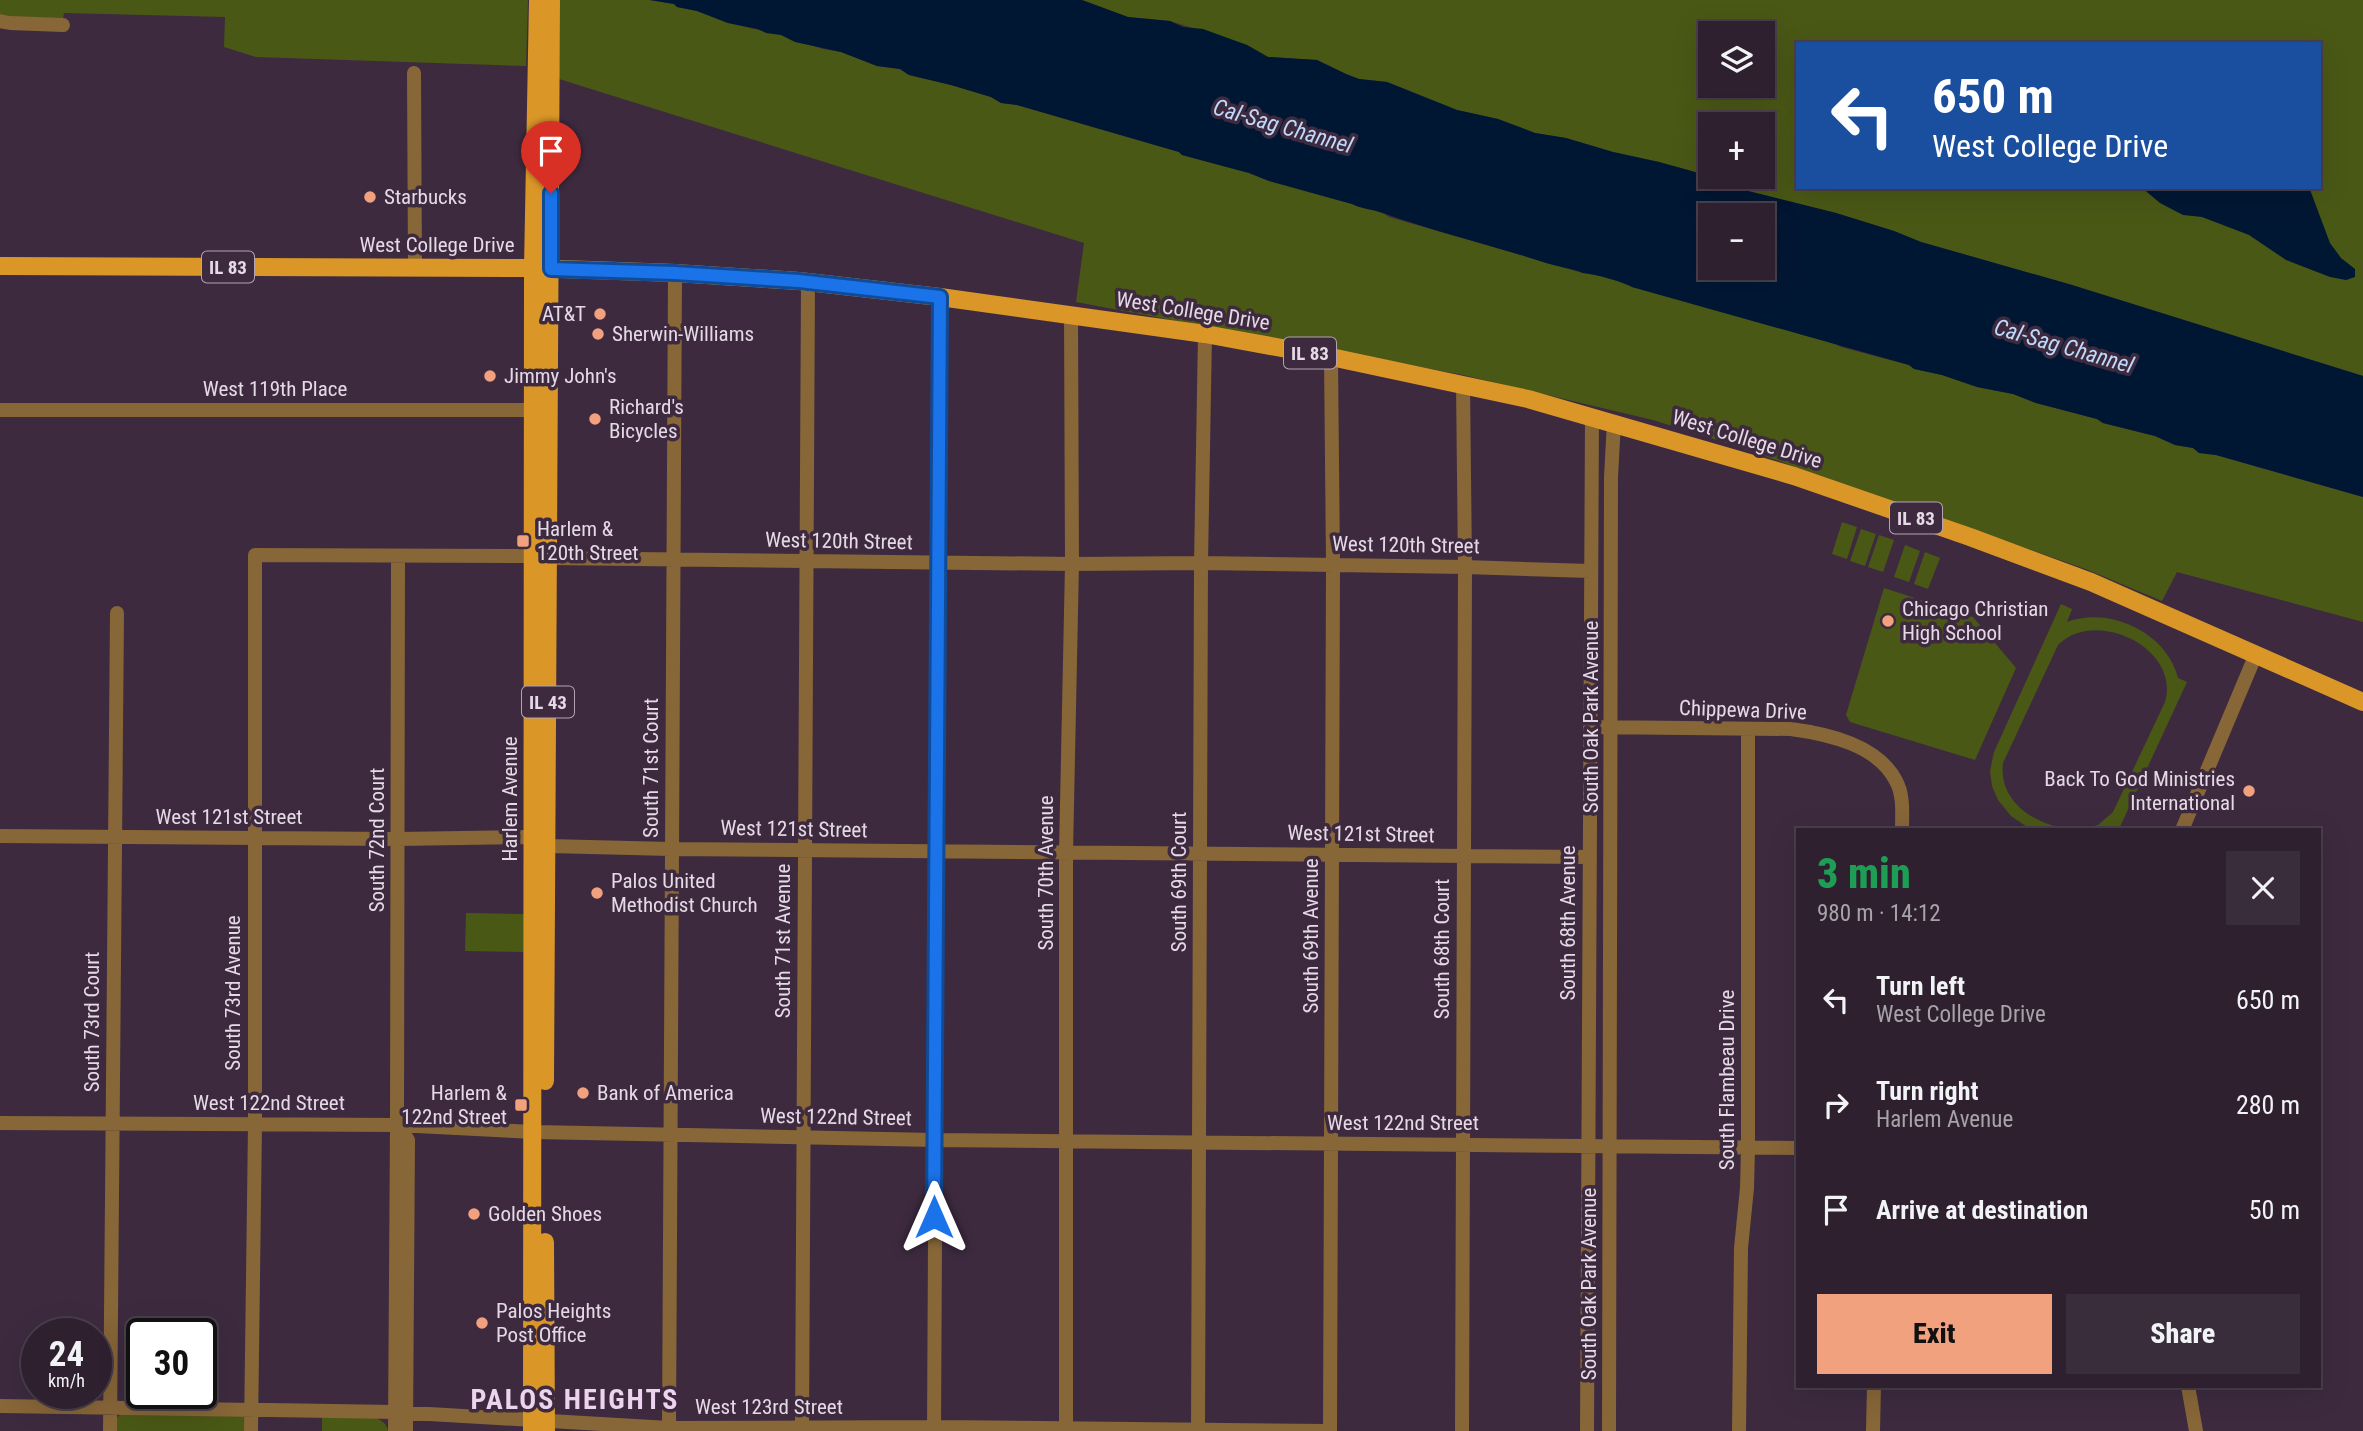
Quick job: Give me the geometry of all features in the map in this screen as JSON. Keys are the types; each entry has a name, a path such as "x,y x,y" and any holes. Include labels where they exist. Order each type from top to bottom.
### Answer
{"main road":[{"name":"Harlem Avenue","path":"538,0 542,268 539,1426"},
{"name":"Harlem Avenue","path":"542,268 551,0"},
{"name":"West College Drive","path":"0,266 542,268 807,282 940,297 1205,334 1331,357 1463,384 1592,416 1794,476 2091,582 2363,702"}],"street":[{"path":"0,21 63,25"},
{"path":"414,73 415,268"},
{"name":"South 71st Court","path":"668,1429 675,273"},
{"name":"South 71st Avenue","path":"802,1430 807,282"},
{"path":"934,1429 940,297"},
{"name":"South 70th Avenue","path":"1066,1430 1066,853 1072,564 1072,315"},
{"name":"South 69th Court","path":"1198,1430 1201,563 1205,334"},
{"name":"South 69th Avenue","path":"1330,1431 1334,565 1331,357"},
{"name":"South 68th Court","path":"1462,1431 1465,566 1463,384"},
{"name":"West 119th Place","path":"0,410 542,410"},
{"name":"South 68th Avenue","path":"1587,1431 1592,416"},
{"name":"South Oak Park Avenue","path":"1609,1431 1611,477 1614,422"},
{"name":"West 120th Street","path":"255,555 805,560 939,564 1465,566 1590,571"},
{"name":"South 73rd Avenue","path":"251,1431 255,1124 255,555"},
{"name":"South 72nd Court","path":"395,1431 400,1412 397,1125 398,556"},
{"name":"South 73rd Court","path":"111,1318 117,613"},
{"path":"2183,828 2256,654"},
{"name":"Chippewa Drive","path":"1590,727 1791,729 1820,733 1867,752 1887,766 1898,783 1903,805 1902,828"},
{"name":"South Flambeau Drive","path":"1740,1431 1740,1265 1748,1148 1748,729"},
{"name":"West 121st Street","path":"0,836 540,841 671,849 1590,857"},
{"name":"West 122nd Street","path":"0,1123 397,1125 539,1133 935,1140 1796,1147"},
{"path":"1873,1431 1874,1388"},
{"path":"2188,1388 2196,1431"},
{"name":"West 123rd Street","path":"0,1406 21,1406"},
{"name":"West 123rd Street","path":"112,1408 400,1412 539,1426 668,1429 1330,1431"},
{"name":"South 73rd Court","path":"110,1409 110,1431"},
{"name":"South 72nd Court","path":"400,1412 406,1431"}],"green space":[{"path":"0,0 528,0 526,66 256,57 224,47 225,17 64,13 63,19 14,17 0,14"},
{"path":"560,0 650,0 674,4 728,23 841,52 877,66 900,69 909,75 991,97 1001,103 1017,105 1179,152 1389,217 1823,340 1977,387 2013,394 2103,423 2155,436 2175,445 2193,448 2199,453 2216,455 2363,497 2363,622 2177,572 2162,601 2088,570 1733,445 1653,420 1463,375 1076,302 1084,243 559,79"},
{"path":"1082,0 2363,0 2363,376 2072,285 1921,242 1836,213 1740,189 1775,189 1775,112 1698,112 1698,173 1566,138 1535,133 1498,119 1457,110 1387,82 1359,79 1317,60 1268,57 1247,45 1170,21 1128,17"},
{"path":"1842,522 1857,527 1847,559 1832,554"},
{"path":"1861,529 1876,534 1865,566 1850,561"},
{"path":"1879,535 1894,540 1883,572 1868,567"},
{"path":"1905,545 1920,551 1909,582 1894,577"},
{"path":"1925,552 1940,558 1928,589 1914,584"},
{"path":"1884,588 1973,617 2016,668 1975,760 1850,722 1846,715"},
{"path":"2061,604 2072,609 2067,622 2101,618 2134,627 2149,636 2172,662 2178,678 2187,682 2119,828 2085,828 2098,825 2113,812 2165,702 2167,682 2160,665 2148,650 2131,639 2112,632 2093,630 2074,634 2058,645 2003,763 2003,777 2014,801 2034,818 2066,828 2029,828 2011,816 1998,800 1992,786 1990,771 1994,752"},
{"path":"466,913 524,914 524,952 465,951"},
{"path":"121,1414 242,1415 248,1431 113,1431 114,1420"},
{"path":"322,1415 371,1417 379,1419 388,1431 322,1431"}],"water":[{"name":"Cal-Sag Channel","path":"650,0 1082,0 1128,17 1170,21 1183,27 1203,29 1247,45 1268,57 1317,60 1359,79 1387,82 1457,110 1498,119 1535,133 1566,138 1695,172 1698,173 1698,189 1740,189 1836,213 1921,242 2072,285 2363,376 2363,497 2216,455 2199,453 2193,448 2175,445 2155,436 2103,423 2013,394 1977,387 1608,278 1551,264 1179,152 1017,105 1001,103 991,97 909,75 900,69 877,66 841,52 795,42 781,35 728,23 697,11 674,4"},
{"path":"2143,189 2310,189 2330,243 2341,258 2355,269 2355,277 2346,280 2330,277 2286,260 2249,235 2202,217 2183,215 2160,203"}],"place":[{"name":"Starbucks","path":"370,197"},
{"name":"AT&T","path":"600,314"},
{"name":"Sherwin-Williams","path":"598,334"},
{"name":"Jimmy John's","path":"490,376"},
{"name":"Richard's Bicycles","path":"595,419"},
{"name":"Harlem & 120th Street","path":"523,541"},
{"name":"Chicago Christian High School","path":"1888,621"},
{"name":"Back To God Ministries International","path":"2249,791"},
{"name":"Palos United Methodist Church","path":"597,893"},
{"name":"Bank of America","path":"583,1093"},
{"name":"Harlem & 122nd Street","path":"521,1105"},
{"name":"Golden Shoes","path":"474,1214"},
{"name":"Palos Heights Post Office","path":"482,1323"}],"district":[{"name":"PALOS HEIGHTS","path":"575,1399"}],"route":[{"path":"551,193 551,269 799,281 940,297 934,1217"}]}
